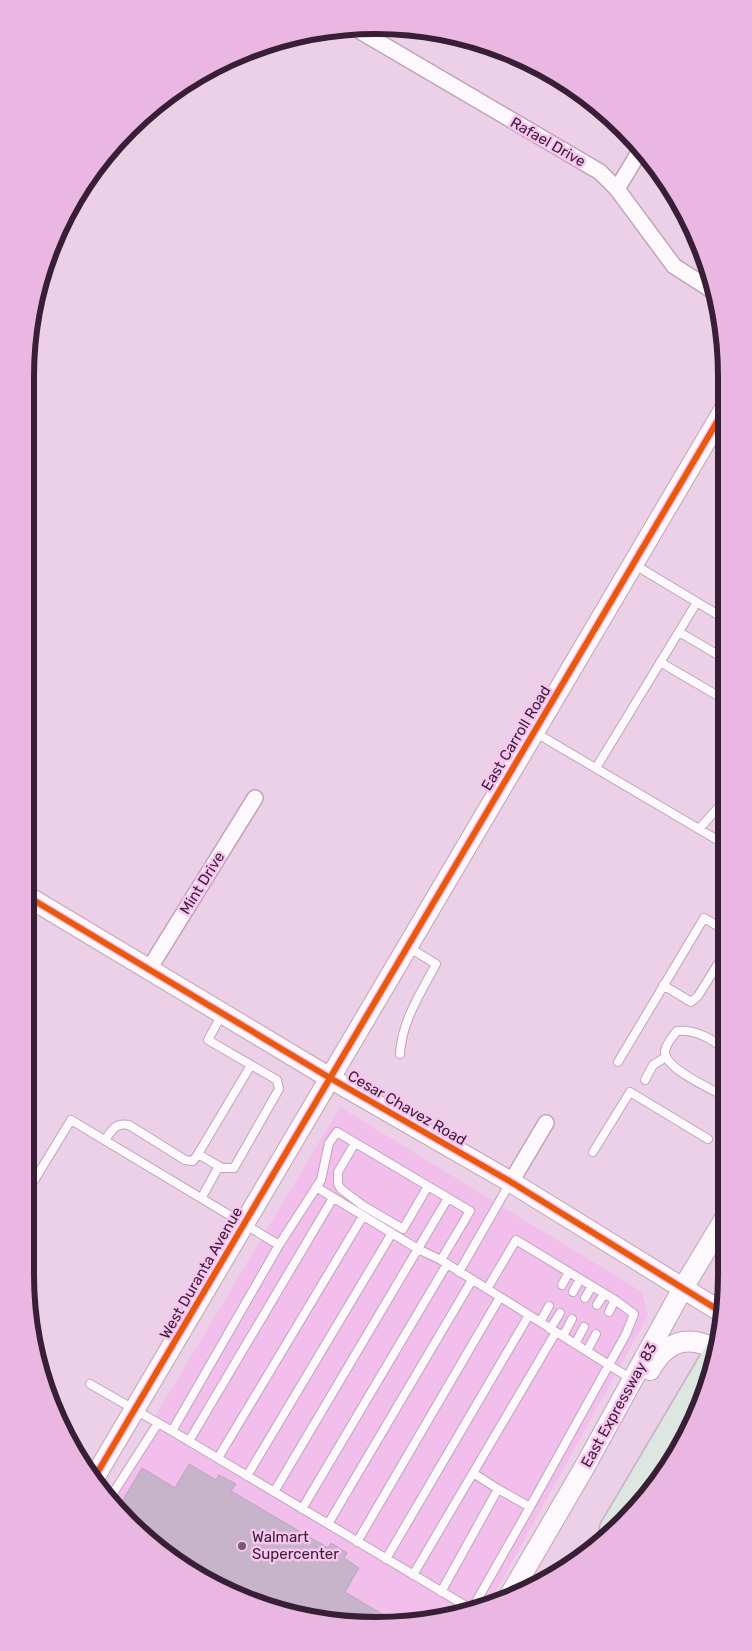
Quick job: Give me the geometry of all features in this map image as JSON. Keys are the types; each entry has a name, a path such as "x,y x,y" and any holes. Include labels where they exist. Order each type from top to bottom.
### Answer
{"highway":[{"path":"624,1511 703,1377"}],"street":[{"name":"Rafael Drive","path":"365,34 600,172 617,189 674,266 707,287"},
{"path":"617,189 637,155"},
{"name":"East Carroll Road","path":"330,1078 718,420"},
{"name":"Mint Drive","path":"149,969 255,798"},
{"name":"Cesar Chavez Road","path":"34,901 330,1078 511,1182 716,1309"},
{"name":"West Duranta Avenue","path":"97,1473 330,1078"},
{"path":"511,1182 546,1123"},
{"name":"East Expressway 83","path":"513,1588 584,1468 683,1288 718,1230"},
{"path":"584,1468 624,1417 653,1365 667,1348 678,1342 693,1340 709,1354"}],"lane":[{"path":"633,564 718,615"},
{"path":"596,768 697,602"},
{"path":"679,632 718,654"},
{"path":"660,662 718,696"},
{"path":"534,732 718,840"},
{"path":"699,829 718,809"},
{"path":"618,1062 704,918 718,926"},
{"path":"400,1054 406,1020 436,964 407,947"},
{"path":"664,985 691,1002 698,996 718,964"},
{"path":"198,1154 222,1168 234,1168 279,1090 277,1080 208,1040 223,1013"},
{"path":"718,1046 688,1030 677,1031 665,1050 666,1058 672,1065 718,1091"},
{"path":"646,1080 653,1064 666,1058"},
{"path":"105,1140 115,1126 129,1125 185,1160 192,1161 251,1065"},
{"path":"593,1152 630,1092 708,1139"},
{"path":"34,1181 71,1120 280,1245"},
{"path":"172,1431 280,1245 321,1180 329,1143 337,1132 470,1211 444,1262 302,1509"},
{"path":"355,1143 338,1172 338,1184 341,1189 362,1205 403,1229"},
{"path":"202,1197 219,1166"},
{"path":"459,1272 511,1182"},
{"path":"247,1476 395,1235 403,1229 428,1186"},
{"path":"316,1188 418,1249 444,1262 633,1380"},
{"path":"189,1441 333,1198"},
{"path":"274,1492 448,1198"},
{"path":"218,1458 364,1216"},
{"path":"475,1603 626,1334 634,1314 615,1300 516,1240 487,1289"},
{"path":"562,1284 569,1272"},
{"path":"573,1292 580,1279"},
{"path":"328,1524 472,1280"},
{"path":"584,1298 592,1286"},
{"path":"597,1305 604,1294"},
{"path":"357,1542 500,1297"},
{"path":"609,1312 615,1300"},
{"path":"540,1322 549,1306"},
{"path":"413,1575 556,1332 560,1313"},
{"path":"386,1559 529,1315"},
{"path":"556,1332 572,1319"},
{"path":"575,1344 584,1327"},
{"path":"587,1351 596,1334"},
{"path":"90,1384 465,1606"},
{"path":"113,1494 158,1423"},
{"path":"473,1473 530,1507"},
{"path":"441,1592 498,1489"}],"shaded area":[{"path":"340,1107 642,1292 648,1315 493,1596 486,1599 443,1611 398,1617 354,1617 287,1606 225,1582 186,1560 150,1532 110,1491"}],"building":[{"name":"Walmart Supercenter","path":"189,1464 216,1480 219,1475 236,1484 231,1491 328,1548 331,1543 347,1553 344,1558 359,1568 345,1592 387,1617 354,1617 309,1611 287,1606 245,1591 186,1560 150,1532 121,1503 142,1468 175,1488"}],"cycle path":[{"path":"97,1473 718,420"},
{"path":"34,900 330,1078 511,1182 716,1309"}],"place":[{"name":"Walmart Supercenter","path":"242,1546"}]}
